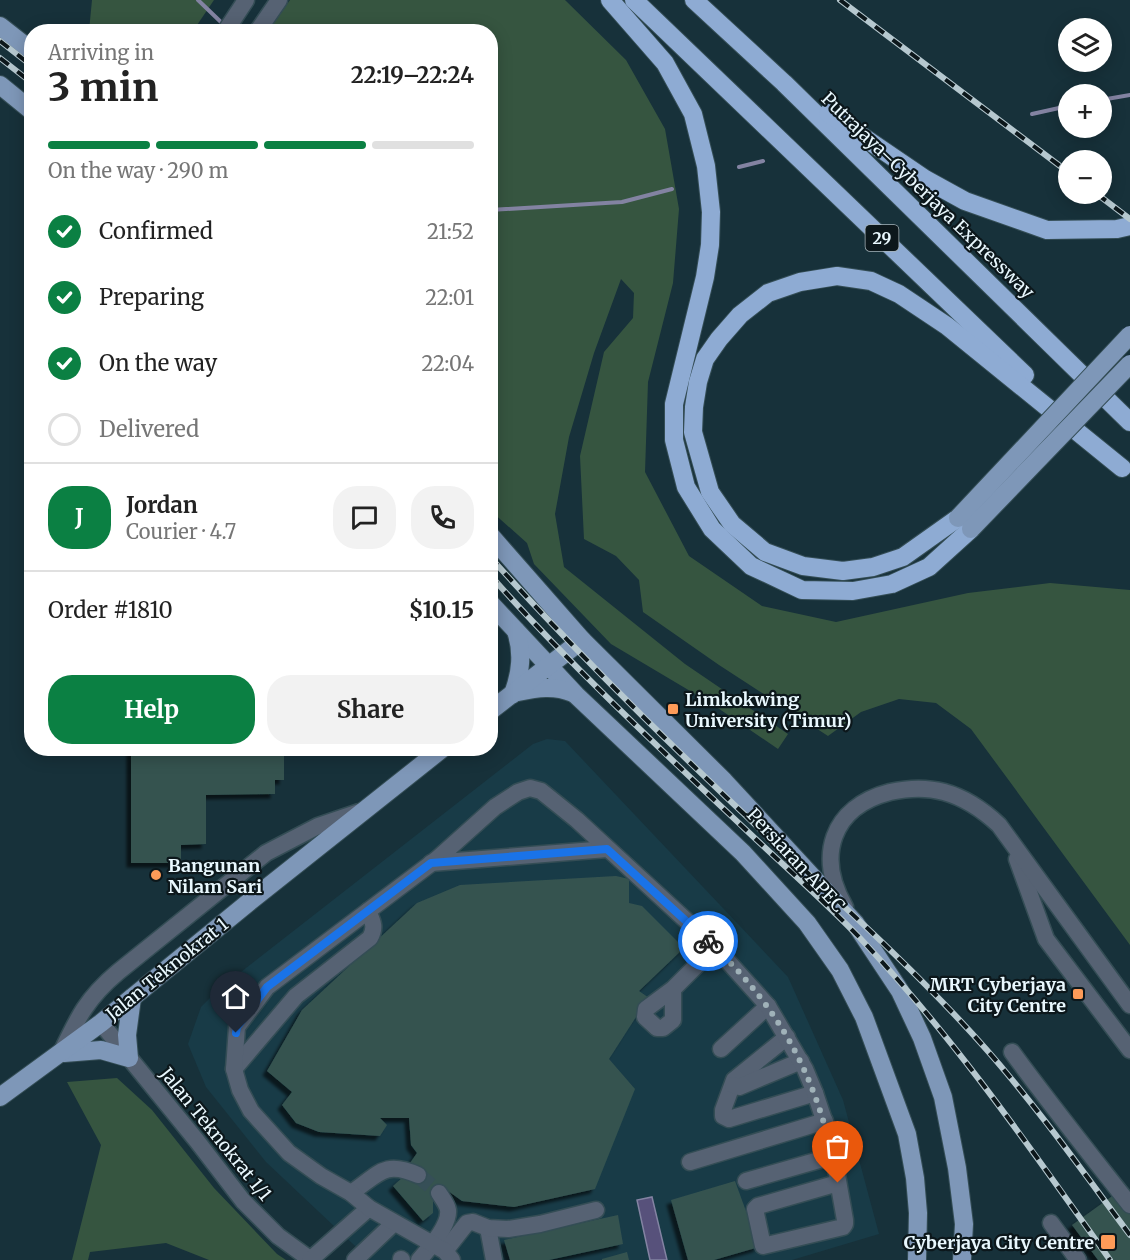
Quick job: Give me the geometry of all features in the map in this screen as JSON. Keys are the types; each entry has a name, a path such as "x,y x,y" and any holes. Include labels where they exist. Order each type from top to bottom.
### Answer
{"highway":[{"path":"610,0 665,63 693,114 706,166 711,212 710,245 705,277 674,404 674,440 686,487 712,529 751,566 802,590 853,591 892,584 929,567 964,523"},
{"name":"29","path":"634,0 1126,472"},
{"name":"Putrajaya–Cyberjaya Expressway","path":"694,0 784,83 1130,422"},
{"path":"784,83 925,179 965,201 1047,230 1130,226"},
{"path":"964,523 903,557 873,567 843,571 803,566 765,552 732,524 710,492 693,432 698,382 705,359 740,315 768,293 800,282 837,276 871,281 899,294 947,326 1126,472"}],"main road":[{"path":"0,27 24,45"},
{"path":"0,85 24,104"},
{"path":"964,523 1130,335"},
{"path":"964,523 1130,364"},
{"name":"Persiaran APEC","path":"498,544 582,640 724,781 855,923 900,991 922,1038 942,1097 957,1168 964,1224 962,1260"},
{"name":"Persiaran APEC","path":"498,611 576,695 743,853 807,923 840,970 864,1017 907,1134 915,1178 918,1213 917,1260"},
{"path":"513,693 521,663 521,648 516,630"},
{"path":"498,705 582,640"},
{"path":"513,693 552,687 576,695"},
{"name":"Jalan Teknokrat 1","path":"0,1097 101,1023 433,756"},
{"path":"61,1053 101,1050 129,1058 127,1035 132,998"}],"street":[{"path":"230,24 246,0"},
{"path":"262,24 279,0"},
{"path":"444,1252 369,1208 351,1193 289,1153 251,1111 240,1090 234,1069 237,1027 262,992 431,863 495,807 518,792 530,788 542,791 715,947 768,1005 801,1061 825,1121 833,1156 845,1220 843,1227 763,1246 755,1209 758,1206 838,1183"},
{"path":"855,923 837,893 831,874 830,855 834,837 842,819 860,804 905,788 944,792 966,800 999,825 1130,1005"},
{"path":"61,1053 80,1012 98,990 266,853 318,826 368,808"},
{"path":"1011,840 1046,939 1130,1050"},
{"path":"431,863 607,849"},
{"path":"234,1069 296,996 370,938 374,930 374,922 368,911"},
{"path":"673,989 715,947"},
{"path":"721,1049 768,1005"},
{"name":"Jalan Teknokrat 1/1","path":"101,1023 243,1201 278,1236 311,1260"},
{"path":"787,1036 734,1080 723,1116 729,1119 815,1093"},
{"path":"1012,1052 1088,1154 1104,1169 1130,1205"},
{"path":"733,1085 739,1087 801,1061"},
{"path":"690,1161 825,1121"},
{"path":"746,1181 833,1156"},
{"path":"351,1193 386,1168 402,1168 418,1175"},
{"path":"439,1193 448,1209 444,1252"},
{"path":"311,1260 369,1208"},
{"path":"419,1260 444,1252 467,1223 473,1222 488,1228 508,1229 540,1224 596,1210"},
{"path":"355,1260 394,1223"},
{"path":"1051,1223 1078,1260"},
{"path":"488,1228 494,1260"}],"shaded area":[{"path":"547,739 565,741 788,977 843,1100 879,1234 792,1260 370,1260 266,1162 206,1087 188,1044 201,1007 219,989 533,744"},
{"path":"652,1197 667,1260 650,1260 637,1200"}],"green space":[{"path":"92,0 214,0 198,24 90,24"},
{"path":"290,0 565,0 626,60 665,129 679,209 673,283 648,382 645,472 689,556 762,606 836,622 968,593 1050,583 1130,590 1130,945 971,729 936,703 899,699 861,712 828,736 643,612 639,580 616,556 584,539 580,456 604,352 633,318 634,293 621,279 594,353 569,437 555,514 564,567 685,664 788,734 778,749 712,704 611,644 534,564 527,543 498,517 498,24 273,24"},
{"path":"117,1078 152,1110 214,1188 277,1254 286,1260 209,1260 166,1243 90,1252 88,1260 72,1260 101,1145 67,1082"}],"building":[{"path":"131,756 284,756 284,780 275,780 275,794 206,795 206,844 181,845 181,863 131,863"},
{"path":"616,876 629,879 629,903 642,906 684,948 639,991 652,1000 636,1017 609,1059 635,1089 595,1189 514,1207 462,1201 444,1188 433,1200 433,1213 423,1221 393,1186 402,1178 422,1171 410,1163 417,1153 411,1145 409,1118 380,1118 387,1125 380,1136 319,1132 296,1123 282,1105 292,1092 267,1071 302,1010 417,903 460,885"},
{"path":"735,1181 759,1247 714,1260 688,1260 671,1200"},
{"name":"Cyberjaya City Centre","path":"1122,1189 1130,1200 1130,1260 1098,1260 1072,1225"},
{"path":"618,1215 623,1244 549,1260 510,1260 504,1240"},
{"path":"627,1252 629,1260 602,1260 602,1259"}],"waterway":[{"path":"198,0 223,24"},
{"path":"1112,98 1130,95"},
{"path":"1032,114 1058,108"},
{"path":"739,167 763,161"},
{"path":"498,210 622,202 672,189"}],"tunnel":[{"path":"418,1175 439,1193"}],"railway":[{"path":"840,0 1058,164"},
{"path":"0,41 24,60"},
{"path":"0,58 24,77"},
{"path":"1110,204 1130,219"},
{"path":"498,566 657,730 876,937 960,1020 1024,1094 1130,1235"},
{"path":"498,584 614,704 831,909 894,975 959,1053 1110,1260"}],"way so far":[{"path":"708,941 768,1005 805,1069 831,1140 838,1183"}],"place":[{"name":"Limkokwing University (Timur)","path":"673,709"},
{"name":"Bangunan Nilam Sari","path":"156,875"},
{"name":"MRT Cyberjaya City Centre","path":"1078,994"},
{"name":"Cyberjaya City Centre","path":"1108,1242"}],"route":[{"path":"236,1033 237,1027 267,987 431,863 607,849 708,941"}]}
